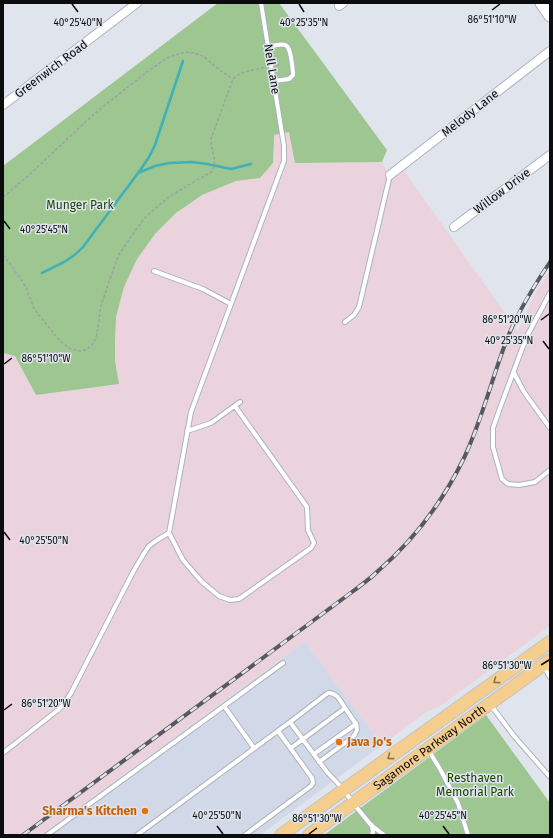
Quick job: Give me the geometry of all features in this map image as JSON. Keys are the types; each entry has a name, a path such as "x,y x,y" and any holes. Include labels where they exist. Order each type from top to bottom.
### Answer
{"main road":[{"path":"540,3 550,16"},
{"name":"Sagamore Parkway North","path":"281,835 550,642"},
{"name":"Sagamore Parkway North","path":"309,835 546,663"}],"street":[{"name":"Greenwich Road","path":"3,105 137,3"},
{"name":"Melody Lane","path":"390,175 550,52"},
{"name":"Willow Drive","path":"454,226 550,155"}],"lane":[{"name":"Nell Lane","path":"169,533 191,412 284,161 284,146 260,3"},
{"path":"268,47 283,44 289,49 293,75 289,79 274,81"},
{"path":"345,322 354,315 359,307 390,175"},
{"path":"154,271 203,289 231,304"},
{"path":"550,293 526,338 493,428 493,447 502,479 508,484 519,485 535,482 550,470"},
{"path":"514,373 524,392 550,428"},
{"path":"187,431 211,423 240,402"},
{"path":"3,753 63,705 71,693 133,572 143,555 156,540 169,533 183,560 202,582 219,596 230,600 239,599 311,548 314,543 308,530 307,507 235,406"},
{"path":"47,835 284,663"},
{"path":"546,663 550,677"},
{"path":"137,835 331,692 335,694 346,708 357,727 353,738 320,762"},
{"path":"490,704 514,736 550,778"},
{"path":"224,706 254,748"},
{"path":"291,748 346,708"},
{"path":"290,722 302,740 371,825 384,835"},
{"path":"314,754 356,724"},
{"path":"245,835 311,786 312,783 312,778 278,731"},
{"path":"428,749 458,802 468,835"},
{"path":"371,825 372,835"}],"path":[{"path":"3,197 28,176 94,114 148,71 167,58 181,53 194,53 203,56 234,79"},
{"path":"3,255 11,264 26,287 34,309 60,341 69,348 78,351 86,350 94,342 97,334 102,305 118,256 144,219 170,196 211,172 214,167 215,164 211,139 234,79 241,74 253,70 281,64"}],"shaded area":[{"path":"289,132 295,163 382,162 393,179 396,175 404,171 518,331 533,297 550,270 550,626 439,707 425,713 382,745 305,642 41,835 3,835 3,353 15,355 36,395 119,384 115,361 116,317 124,287 137,259 155,234 176,213 202,195 236,181 260,178 273,163 273,135"},
{"path":"305,642 382,745 260,835 41,835"}],"green space":[{"name":"Munger Park","path":"218,3 279,3 387,150 382,162 295,163 289,132 274,135 273,163 260,178 236,181 202,195 176,213 155,234 137,259 124,287 116,317 115,361 119,384 36,395 15,356 3,353 3,166"},
{"name":"Resthaven Memorial Park","path":"486,715 550,803 550,835 324,835"}],"waterway":[{"path":"42,273 69,259 83,247 149,157 155,145 183,61"},
{"path":"138,173 155,166 169,163 192,162 231,169 251,164"}],"railway":[{"path":"23,835 362,584 375,574 404,546 427,519 456,474 476,429 511,329 538,280 550,262"}],"place":[{"name":"Java Jo's","path":"339,742"},
{"name":"Sharma's Kitchen","path":"145,811"}]}
